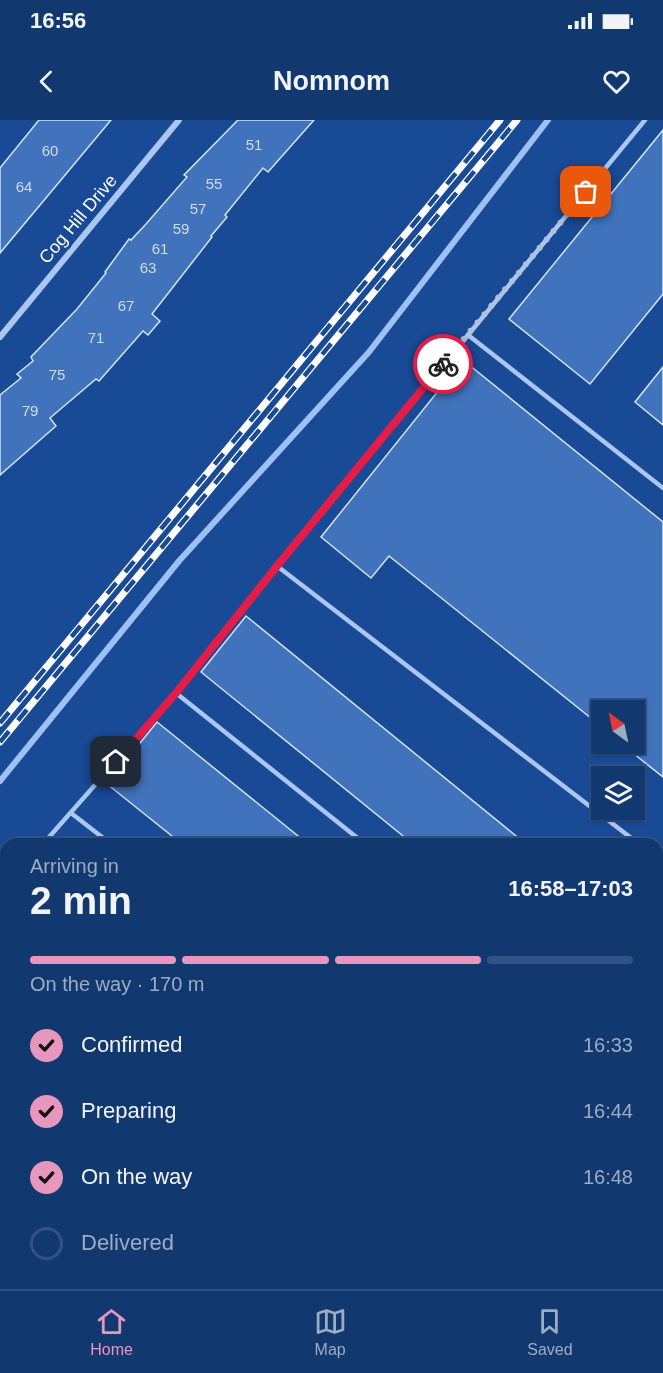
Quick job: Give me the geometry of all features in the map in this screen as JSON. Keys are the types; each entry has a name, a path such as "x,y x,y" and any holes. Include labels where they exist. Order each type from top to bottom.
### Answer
{"street":[{"name":"Cog Hill Drive","path":"0,337 179,120"}],"lane":[{"path":"48,838 176,693 277,566 645,120"},
{"path":"468,334 663,488"},
{"path":"277,566 631,838"},
{"path":"176,693 357,838"},
{"path":"71,813 103,838"}],"building":[{"path":"39,120 111,120 0,253 0,168"},
{"path":"238,120 314,120 268,172 263,168 225,215 227,217 152,314 160,321 148,335 143,331 99,381 96,379 50,418 56,426 0,475 0,395 21,378 17,374 33,361 31,357 77,309 106,273 129,239 131,240 146,224 187,177 184,175"},
{"path":"663,130 663,294 590,384 509,319"},
{"path":"463,360 663,522 663,777 634,754 645,754 645,700 591,700 591,718 389,556 371,578 321,537"},
{"path":"663,367 663,425 635,402"},
{"path":"246,616 519,838 406,838 201,672"},
{"path":"157,722 301,838 174,838 107,784"}],"waterway":[{"path":"0,781 179,561 369,352 548,120"}],"railway":[{"path":"0,723 500,120"},
{"path":"0,742 517,120"}],"way so far":[{"path":"443,364 586,192"}],"route":[{"path":"116,762 176,693 443,364"}]}
